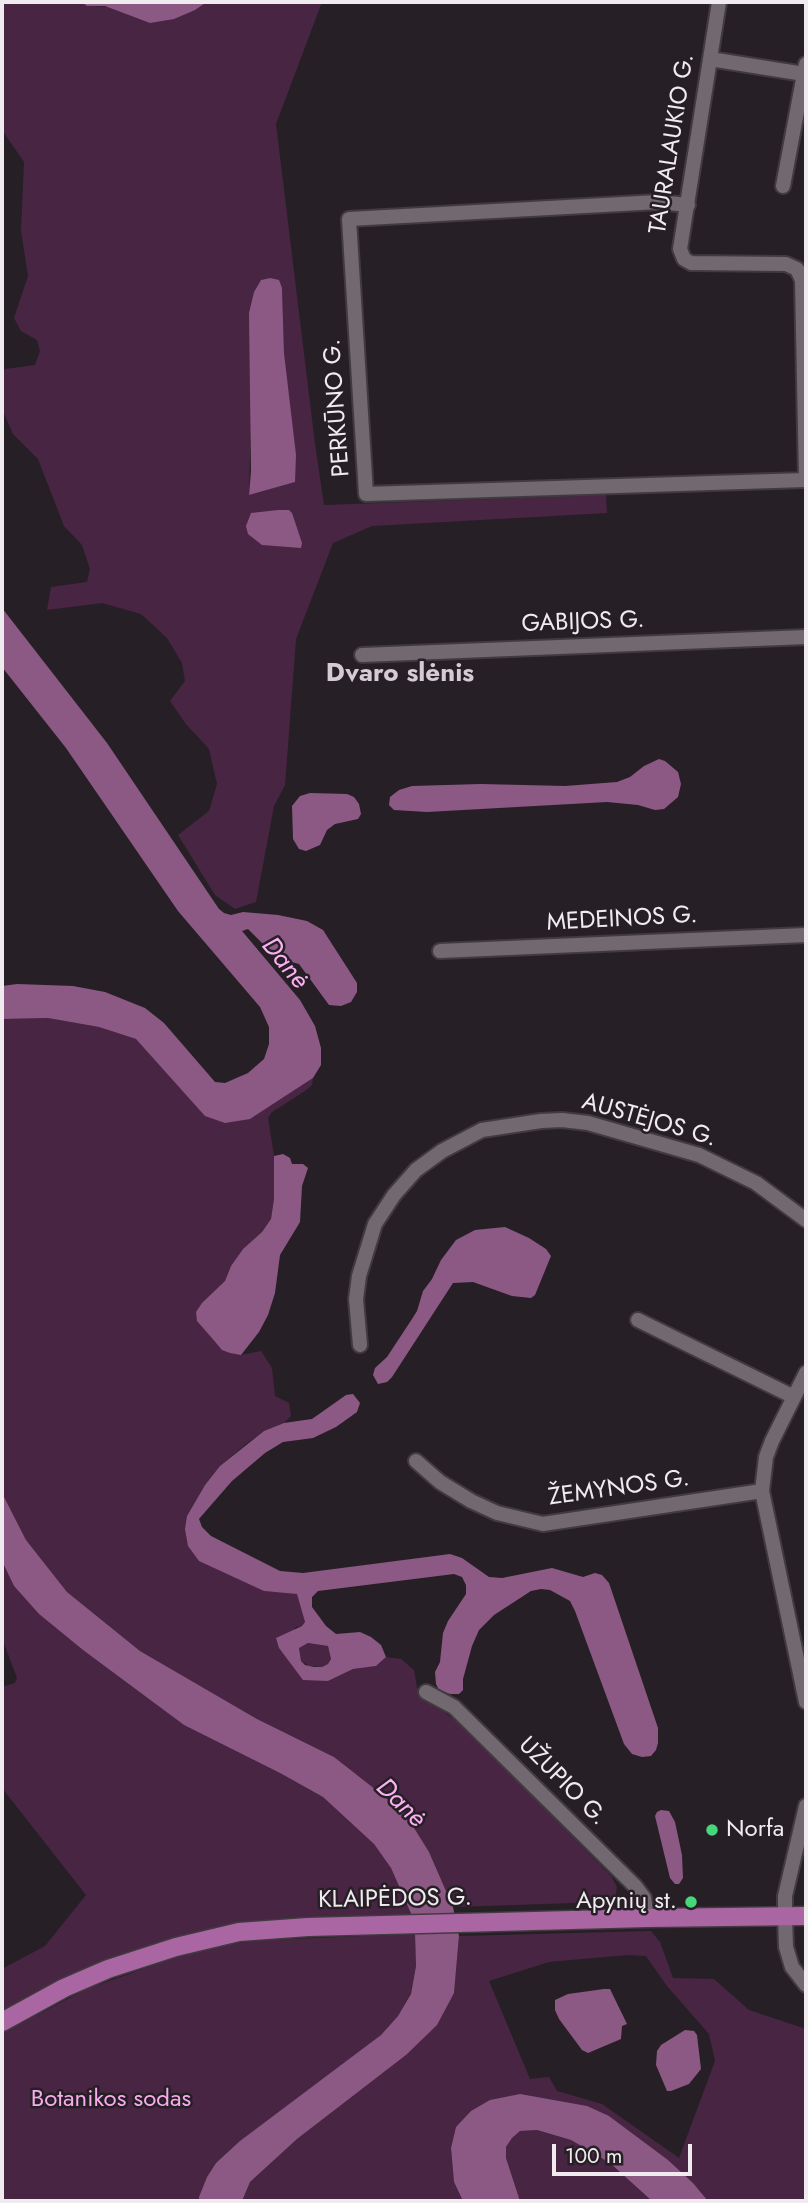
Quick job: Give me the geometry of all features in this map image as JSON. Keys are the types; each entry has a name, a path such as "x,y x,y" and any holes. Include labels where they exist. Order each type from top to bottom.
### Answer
{"main road":[{"name":"KLAIPĖDOS G.","path":"2,2022 64,1988 108,1969 206,1939 274,1928 806,1916"}],"street":[{"name":"TAURALAUKIO G.","path":"719,2 680,249 684,259 699,264 786,264 797,269 802,280 806,480"},
{"path":"709,59 805,69 783,186"},
{"name":"PERKŪNO G.","path":"688,205 658,202 349,219 366,494 806,480"},
{"name":"GABIJOS G.","path":"362,655 806,637"},
{"name":"MEDEINOS G.","path":"440,951 806,935"},
{"name":"AUSTĖJOS G.","path":"360,1346 356,1299 364,1257 375,1224 394,1195 415,1171 442,1152 482,1130 503,1125 562,1120 588,1123 629,1134 699,1155 732,1169 806,1220"},
{"path":"638,1321 794,1397"},
{"path":"806,1373 766,1457 762,1491 806,1702"},
{"name":"ŽEMYNOS G.","path":"416,1461 440,1482 471,1501 497,1513 543,1524 762,1491"},
{"name":"UŽUPIO G.","path":"426,1692 454,1707 635,1886 644,1898 647,1918"},
{"path":"806,1806 785,1896 786,1947 792,1966 806,1985"}],"green space":[{"path":"2,2 81,2 87,6 195,10 207,2 322,2 276,124 324,505 606,495 607,513 372,526 333,543 296,639 285,785 274,806 256,902 235,909 215,895 178,835 209,811 217,784 209,749 170,701 185,681 182,663 167,638 141,614 102,603 47,610 51,587 87,582 90,569 82,545 64,526 38,459 13,434 2,409 2,373 5,369 35,365 40,351 37,340 21,331 14,318 28,276 21,231 24,162 2,130","holes":["270,278 282,288 294,482 249,495 254,292 261,280"]},
{"path":"48,1018 99,1027 136,1039 157,1060 250,1119 313,1078 312,1085 272,1112 268,1118 274,1156 271,1219 262,1232 243,1249 217,1290 241,1355 261,1351 272,1368 275,1396 289,1403 291,1416 284,1423 264,1431 220,1466 187,1516 264,1591 297,1593 305,1622 296,1627 279,1648 328,1681 353,1669 376,1666 386,1657 401,1659 414,1670 418,1693 423,1700 464,1727 611,1876 617,1887 615,1899 604,1902 453,1907 429,1852 334,1757 257,1719 140,1651 67,1592 26,1540 2,1493 2,1019"},
{"path":"2,1561 14,1586 39,1614 184,1725 323,1797 374,1844 391,1868 413,1918 245,1924 199,1932 100,1964 2,2010 2,1969 45,1946 86,1895 2,1788 2,1687 15,1683 17,1678 2,1638"},
{"path":"308,1643 328,1646 331,1659 328,1664 322,1667 309,1666 301,1661 299,1648"},
{"path":"651,1931 660,1942 673,1978 714,1979 749,2010 806,2029 806,2201 708,2201 668,2160 609,2116 456,2127 451,2148 454,2182 463,2201 242,2201 250,2182 297,2139 406,2055 454,1993 459,1936","holes":["627,1955 646,1956 667,1986 709,2034 715,2061 679,2158 602,2104 557,2091 549,2077 530,2079 489,1981 549,1962"]},
{"name":"Botanikos sodas","path":"415,1934 416,1966 411,1994 398,2016 381,2035 216,2163 207,2177 199,2201 2,2201 2,2033 87,1989 171,1959 221,1945 265,1940"},
{"path":"537,2130 571,2140 610,2163 652,2201 520,2201 506,2158 506,2147 520,2131"}],"shaded area":[{"path":"81,2 207,2 174,19 150,23 105,6 87,6"},
{"path":"261,280 279,280 282,288 284,353 296,455 295,482 249,495 249,313 254,292"},
{"path":"289,510 292,513 302,543 301,548 262,545 248,534 246,526 251,513"},
{"path":"2,608 107,743 219,909 231,915 243,912 307,921 323,930 357,983 357,992 351,1002 341,1006 329,1005 299,964 277,958 248,929 242,931 300,1000 315,1026 321,1048 321,1065 313,1078 250,1119 225,1123 205,1116 136,1039 99,1027 48,1018 2,1019 2,986 73,986 105,992 145,1008 164,1023 215,1082 225,1083 248,1073 264,1059 269,1044 269,1027 260,1007 178,911 66,748 2,667"},
{"path":"659,759 678,772 681,784 678,797 664,809 607,802 427,812 394,810 389,805 390,797 399,790 412,786 565,786 617,782"},
{"path":"310,793 347,794 354,797 359,804 361,814 358,819 335,824 327,830 320,845 306,851 299,849 293,839 292,806 300,796"},
{"path":"283,1154 290,1158 292,1164 303,1164 308,1168 302,1186 300,1222 280,1255 275,1293 259,1332 241,1355 230,1353 222,1350 197,1321 196,1312 225,1281 231,1266 243,1249 262,1232 271,1219 274,1156"},
{"path":"505,1227 529,1238 546,1249 551,1256 535,1295 531,1298 512,1296 473,1282 453,1283 392,1377 387,1382 378,1384 373,1375 375,1368 387,1357 412,1319 423,1291 456,1240 475,1230"},
{"path":"353,1394 360,1403 357,1412 336,1427 313,1438 283,1442 265,1453 232,1481 199,1519 202,1527 211,1536 280,1571 303,1573 450,1554 462,1558 489,1577 502,1578 552,1568 583,1577 595,1573 602,1575 609,1583 658,1728 658,1743 651,1756 632,1754 624,1744 575,1611 570,1601 550,1590 531,1591 494,1615 479,1630 463,1679 463,1690 459,1694 450,1694 439,1690 435,1672 440,1662 443,1633 466,1594 462,1577 454,1574 318,1591 312,1597 312,1607 326,1626 336,1634 360,1632 371,1637 381,1645 386,1657 376,1666 353,1669 328,1681 303,1680 279,1648 276,1638 305,1622 297,1594 264,1591 199,1561 188,1546 185,1529 187,1516 220,1466 264,1431 284,1423 312,1419 346,1395","holes":["308,1643 328,1646 331,1659 328,1664 314,1667 301,1661 299,1648"]},
{"path":"2,1493 26,1540 67,1592 140,1651 257,1719 334,1757 404,1812 429,1852 453,1907 459,1936 454,1993 437,2025 406,2055 297,2139 250,2182 242,2201 199,2201 199,2197 216,2163 240,2141 381,2035 398,2016 411,1994 416,1966 413,1918 391,1868 374,1844 323,1797 184,1725 39,1614 14,1586 2,1561"},
{"path":"661,1810 669,1811 675,1822 682,1855 683,1878 679,1884 675,1884 670,1878 655,1816"},
{"path":"610,1989 627,2024 622,2026 621,2039 588,2053 582,2050 559,2019 555,2000 568,1994"},
{"path":"685,2030 694,2031 697,2035 701,2069 689,2084 667,2091 656,2065 657,2051 661,2045"},
{"path":"520,2094 587,2106 609,2116 668,2160 708,2201 652,2201 610,2163 571,2140 537,2130 520,2131 506,2147 506,2158 520,2201 463,2201 454,2182 451,2148 456,2127 471,2111 490,2100"}],"place":[{"name":"Norfa","path":"712,1830"},
{"name":"Apynių st.","path":"691,1902"}],"district":[{"name":"Dvaro slėnis","path":"400,675"}],"water label":[{"name":"Danė","path":"284,964"},
{"name":"Danė","path":"400,1804"}]}
